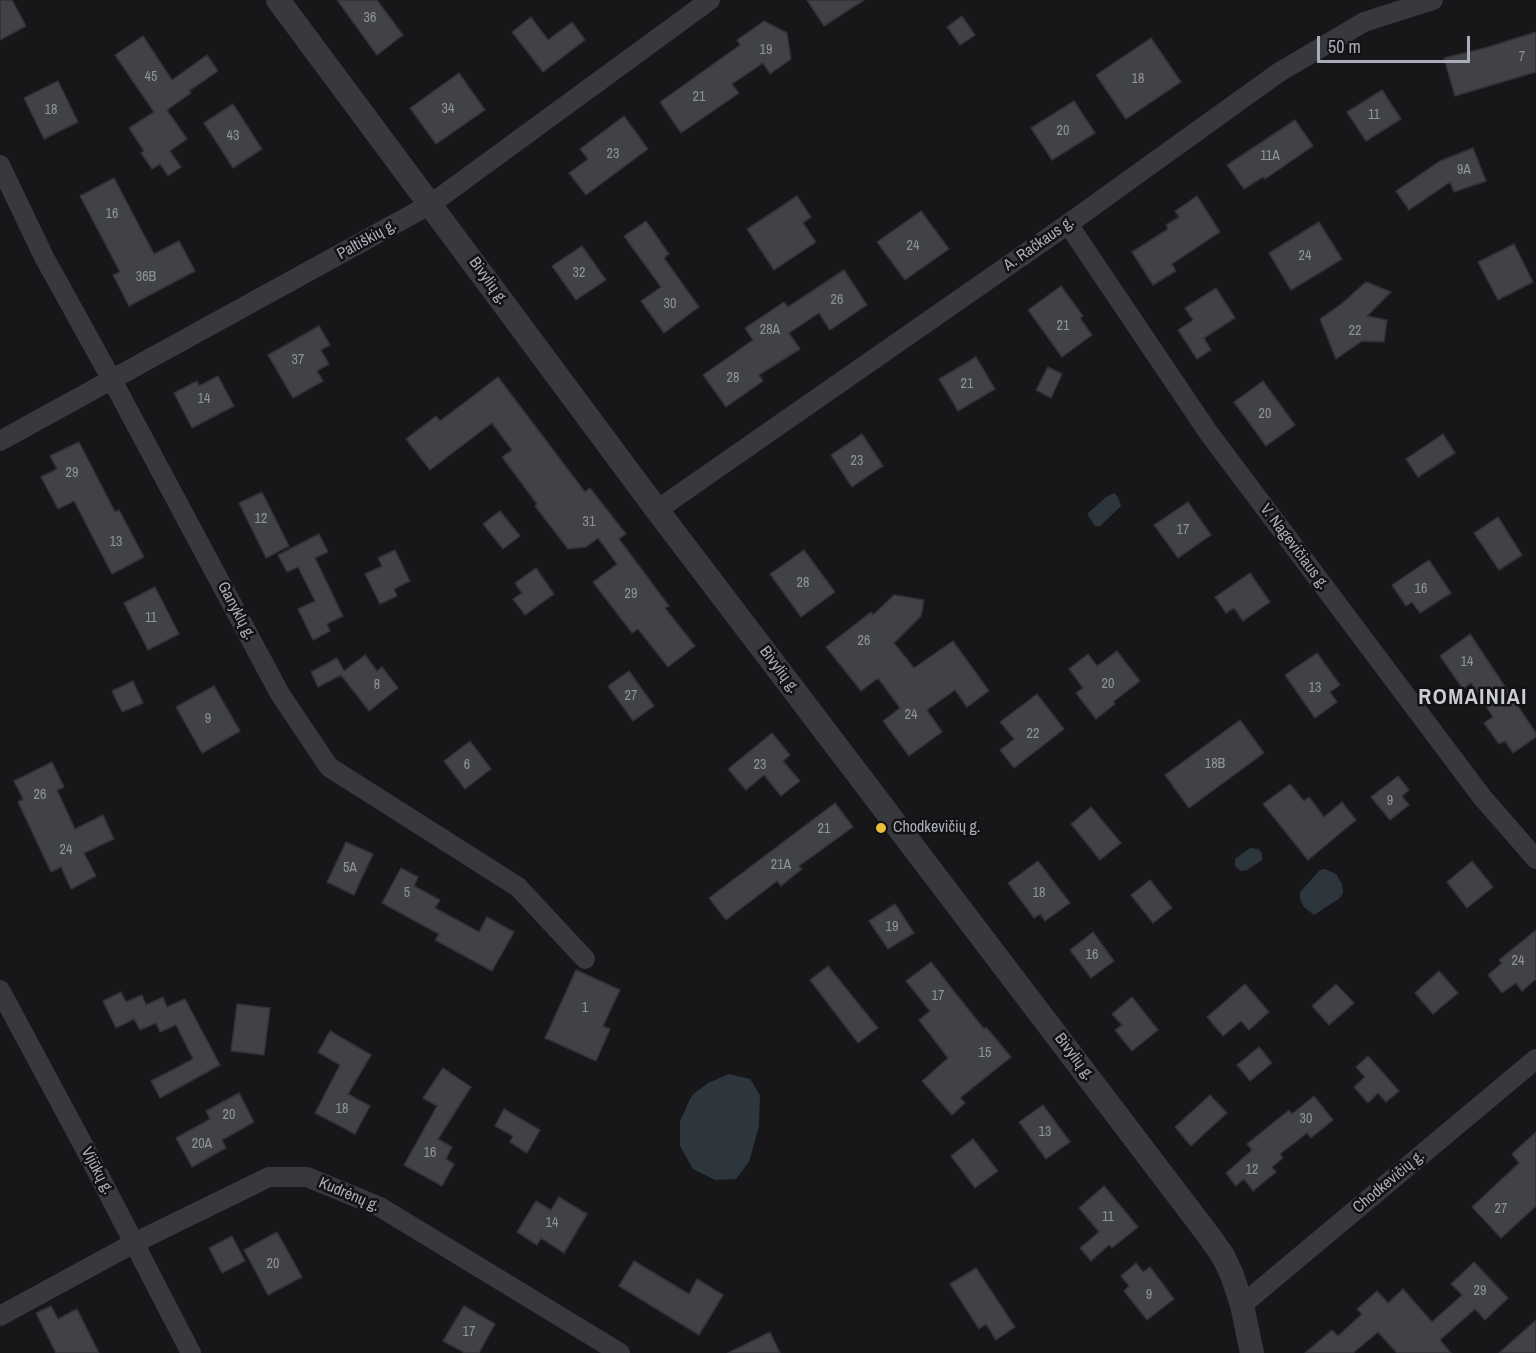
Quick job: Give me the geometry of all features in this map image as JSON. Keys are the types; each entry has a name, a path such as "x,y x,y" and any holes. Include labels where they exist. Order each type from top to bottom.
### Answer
{"street":[{"name":"Bivylių g.","path":"278,0 657,510 1209,1236 1223,1256 1232,1275 1242,1305 1252,1353"},
{"name":"Paltiškių g.","path":"0,441 431,204 710,0"},
{"name":"A. Račkaus g.","path":"657,510 1068,224 1278,73 1364,22 1433,0"},
{"name":"Ganyklų g.","path":"0,165 44,257 280,694 329,767 518,887 585,960"},
{"name":"V. Nagevičiaus g.","path":"1068,224 1208,432 1482,797 1536,859"},
{"name":"Vijūkų g.","path":"0,990 191,1353"},
{"name":"Chodkevičių g.","path":"1242,1305 1536,1059"},
{"name":"Kudrėnų g.","path":"0,1316 134,1243 269,1177 307,1178 380,1208 620,1353"}],"shaded area":[{"path":"1114,493 1121,506 1100,526 1095,526 1087,514"},
{"path":"1250,848 1258,849 1262,853 1262,860 1247,870 1241,871 1235,866 1235,859"},
{"path":"1325,869 1336,874 1342,884 1343,893 1340,898 1314,915 1304,907 1300,899 1300,892 1320,870"},
{"path":"729,1074 750,1079 760,1095 759,1126 749,1162 736,1179 715,1180 693,1169 680,1146 680,1121 692,1095 708,1083"}],"building":[{"path":"0,0 12,0 26,26 0,40"},
{"path":"337,0 377,0 403,35 377,55"},
{"path":"807,0 864,0 824,26"},
{"path":"962,16 975,35 960,45 947,27"},
{"path":"531,17 548,40 572,22 585,40 543,72 512,32"},
{"path":"764,21 787,33 791,59 770,74 763,63 732,84 739,93 681,133 660,102 740,45 737,40"},
{"path":"1536,32 1536,72 1455,96 1444,58"},
{"path":"143,36 172,80 207,55 218,71 167,110 187,139 170,151 181,167 168,176 160,164 152,169 141,153 144,151 129,128 154,112 115,55"},
{"path":"1151,38 1181,82 1126,119 1096,75"},
{"path":"459,73 485,110 436,144 410,108"},
{"path":"58,81 78,122 44,139 24,98"},
{"path":"1382,90 1401,119 1366,141 1347,112"},
{"path":"1074,101 1095,133 1052,160 1031,128"},
{"path":"233,104 262,149 233,168 204,123"},
{"path":"624,116 648,149 586,195 569,173 588,159 580,149"},
{"path":"1295,120 1313,146 1265,179 1263,177 1244,189 1227,165"},
{"path":"1473,148 1486,181 1454,192 1450,182 1409,210 1396,191 1440,161"},
{"path":"114,178 154,254 179,241 195,271 129,306 113,275 120,272 80,196"},
{"path":"797,196 811,217 803,223 816,242 774,270 747,229"},
{"path":"1197,196 1220,232 1172,264 1176,271 1153,285 1132,252 1168,229 1166,225 1179,217 1175,211"},
{"path":"921,211 949,249 905,280 877,242"},
{"path":"646,221 669,254 664,258 699,307 664,333 641,301 661,287 624,236"},
{"path":"1319,222 1342,259 1291,290 1269,253"},
{"path":"1514,244 1533,282 1498,300 1478,262"},
{"path":"582,246 606,280 576,300 552,266"},
{"path":"844,270 867,305 830,330 819,313 789,333 800,349 759,375 763,381 726,407 703,375 753,340 745,328 784,302 788,307"},
{"path":"1366,282 1391,292 1367,316 1387,320 1384,342 1362,341 1336,359 1320,319"},
{"path":"1061,286 1083,316 1080,318 1092,335 1062,357 1028,310"},
{"path":"1216,288 1235,318 1204,338 1211,350 1197,359 1178,330 1193,320 1185,308"},
{"path":"319,326 330,345 321,350 329,364 317,371 323,381 293,398 268,355"},
{"path":"976,357 995,389 958,411 939,379"},
{"path":"1048,367 1062,374 1051,398 1036,390"},
{"path":"218,376 234,406 192,428 174,393 197,381 199,386"},
{"path":"498,377 585,492 590,488 626,534 619,539 669,606 665,608 695,646 668,667 638,629 632,633 593,582 617,564 598,538 586,547 568,549 502,457 512,450 492,423 430,470 406,439 436,416 440,421"},
{"path":"1263,381 1295,425 1266,446 1234,402"},
{"path":"862,434 883,466 852,487 831,455"},
{"path":"1443,434 1455,453 1418,477 1406,459"},
{"path":"79,442 115,512 119,510 144,557 112,574 74,501 58,509 41,477 57,469 50,456"},
{"path":"262,492 289,546 266,558 239,503"},
{"path":"1188,502 1211,535 1178,558 1154,525"},
{"path":"500,511 520,536 503,549 483,524"},
{"path":"1498,517 1522,555 1499,570 1474,533"},
{"path":"319,534 328,552 315,558 343,616 327,624 330,631 313,640 298,609 315,601 298,567 287,572 278,555"},
{"path":"395,550 410,581 394,589 397,596 380,604 365,574 382,566 378,558"},
{"path":"804,550 835,592 801,617 770,574"},
{"path":"1429,560 1451,593 1420,613 1412,602 1406,606 1392,585"},
{"path":"536,568 554,594 525,615 513,599 522,593 515,583"},
{"path":"1250,573 1270,602 1243,621 1234,608 1226,613 1215,597"},
{"path":"155,587 179,634 148,650 124,603"},
{"path":"894,595 924,600 921,616 894,643 914,668 953,641 989,691 967,707 955,690 927,710 942,732 909,756 883,721 900,708 878,678 861,691 826,647 871,612 873,615"},
{"path":"1470,634 1536,733 1536,737 1513,753 1505,741 1499,744 1484,723 1493,717 1471,683 1463,689 1440,656"},
{"path":"1117,651 1140,681 1096,719 1076,693 1083,688 1069,669 1088,654 1097,666"},
{"path":"1317,653 1340,685 1330,692 1337,702 1315,718 1285,675"},
{"path":"365,655 377,671 382,667 398,688 369,711 341,675 318,687 311,672 337,658 344,671"},
{"path":"629,671 654,706 633,721 608,686"},
{"path":"133,681 143,703 122,712 112,691"},
{"path":"214,686 240,731 202,753 176,707"},
{"path":"1037,694 1064,729 1014,768 1000,750 1014,739 1000,722"},
{"path":"1240,720 1264,753 1189,808 1165,775"},
{"path":"772,733 790,755 783,761 800,781 781,796 764,775 746,790 728,769"},
{"path":"470,741 491,769 465,789 444,761"},
{"path":"52,762 64,787 57,790 75,829 103,815 114,839 84,853 96,876 71,889 61,867 51,872 18,802 23,799 14,781"},
{"path":"1398,776 1409,790 1402,796 1409,805 1390,820 1371,797"},
{"path":"1290,784 1304,801 1309,797 1324,817 1342,802 1356,820 1308,860 1263,804"},
{"path":"835,803 853,827 799,866 802,869 781,886 777,881 726,920 709,898"},
{"path":"1091,807 1121,843 1100,860 1071,824"},
{"path":"346,842 373,854 354,895 327,882"},
{"path":"1038,861 1070,903 1045,921 1040,914 1034,918 1008,883"},
{"path":"1472,861 1493,887 1467,908 1447,882"},
{"path":"401,868 418,877 414,886 440,900 435,908 479,932 487,917 514,932 492,971 435,940 439,934 382,903"},
{"path":"1150,880 1172,908 1153,923 1131,895"},
{"path":"895,904 914,933 888,949 869,921"},
{"path":"1536,930 1536,979 1522,991 1516,983 1502,993 1488,975 1502,963 1499,960"},
{"path":"1093,932 1114,961 1091,978 1070,950"},
{"path":"931,962 984,1029 986,1027 1011,1057 960,1098 965,1103 952,1115 922,1081 948,1058 919,1020 930,1011 906,981"},
{"path":"828,966 878,1028 858,1043 810,980"},
{"path":"576,970 620,990 603,1026 610,1029 596,1061 545,1038"},
{"path":"1439,971 1458,993 1433,1014 1415,993"},
{"path":"1245,984 1269,1012 1249,1030 1241,1021 1223,1036 1207,1017"},
{"path":"1336,984 1354,1003 1329,1025 1312,1006"},
{"path":"121,992 126,1002 142,995 146,1005 163,997 167,1007 185,999 220,1065 160,1098 151,1081 193,1059 176,1025 160,1032 156,1023 140,1030 134,1019 116,1028 103,1001"},
{"path":"1132,997 1158,1030 1132,1051 1115,1030 1122,1025 1112,1014"},
{"path":"237,1004 270,1008 264,1055 231,1051"},
{"path":"330,1031 371,1055 348,1094 370,1106 355,1134 315,1113 340,1065 318,1052"},
{"path":"1259,1047 1272,1063 1250,1081 1237,1065"},
{"path":"1368,1056 1399,1091 1386,1102 1378,1093 1368,1103 1354,1087 1365,1077 1356,1067"},
{"path":"443,1068 471,1087 438,1139 452,1147 446,1159 454,1164 442,1186 404,1165 437,1106 423,1098"},
{"path":"239,1093 254,1122 222,1140 226,1148 192,1167 176,1138 210,1119 206,1111"},
{"path":"1210,1095 1227,1113 1191,1146 1175,1127"},
{"path":"1314,1096 1333,1120 1311,1138 1307,1133 1280,1154 1283,1158 1272,1167 1276,1172 1253,1191 1244,1179 1236,1186 1226,1173 1252,1150 1247,1144 1289,1110 1292,1114"},
{"path":"1043,1105 1070,1142 1046,1159 1019,1122"},
{"path":"504,1109 540,1130 527,1153 510,1142 513,1136 495,1126"},
{"path":"1536,1132 1536,1206 1501,1238 1472,1207 1519,1163 1512,1154"},
{"path":"973,1139 998,1171 975,1188 951,1156"},
{"path":"1104,1186 1138,1227 1112,1248 1109,1245 1091,1261 1080,1248 1099,1232 1079,1208"},
{"path":"559,1197 587,1214 564,1253 541,1238 537,1245 517,1232 536,1201 551,1210"},
{"path":"277,1232 302,1277 268,1295 244,1250"},
{"path":"232,1236 245,1261 222,1273 209,1248"},
{"path":"634,1261 689,1294 697,1279 723,1295 699,1335 619,1286"},
{"path":"1474,1262 1508,1298 1485,1320 1475,1309 1440,1340 1451,1353 1397,1353 1378,1332 1353,1353 1305,1353 1332,1330 1338,1336 1362,1314 1357,1309 1377,1291 1388,1303 1403,1289 1432,1322 1462,1295 1451,1284"},
{"path":"1136,1263 1143,1272 1150,1267 1174,1299 1147,1320 1124,1291 1129,1286 1121,1276"},
{"path":"976,1268 1015,1327 996,1340 986,1324 979,1329 950,1284"},
{"path":"51,1306 58,1319 77,1309 99,1353 56,1353 36,1313"},
{"path":"464,1306 495,1324 479,1353 465,1353 443,1341"},
{"path":"1536,1320 1536,1353 1499,1353"},
{"path":"770,1332 780,1353 728,1353"}],"place":[{"name":"Chodkevičių g.","path":"881,828"}],"district":[{"name":"ROMAINIAI","path":"1473,698"}]}
